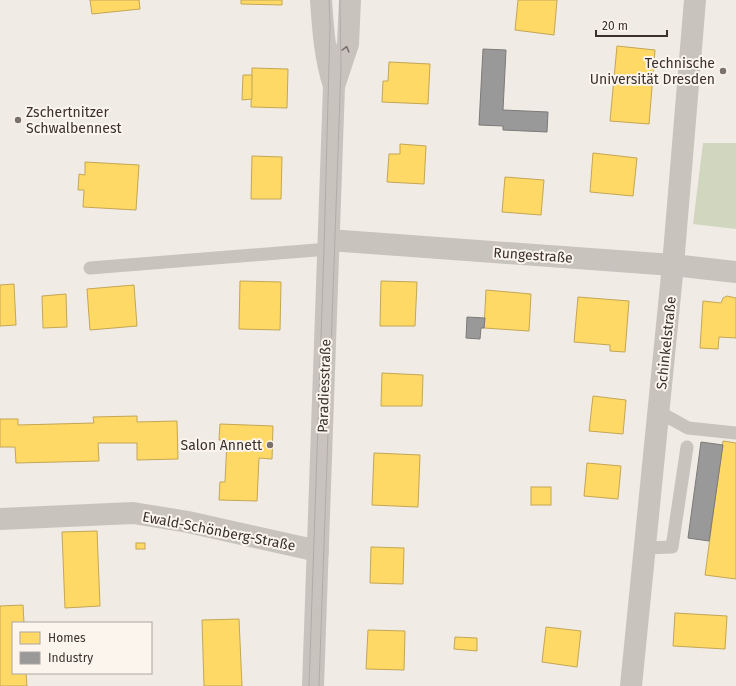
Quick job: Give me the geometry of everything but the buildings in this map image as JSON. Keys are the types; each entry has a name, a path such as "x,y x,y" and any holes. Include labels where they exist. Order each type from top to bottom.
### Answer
{"street":[{"name":"Paradiesstraße","path":"321,0 328,66 334,86"},
{"name":"Paradiesstraße","path":"313,686 334,86 348,44 350,0"},
{"name":"Schinkelstraße","path":"631,686 674,266 695,0"},
{"name":"Rungestraße","path":"329,245 674,266 736,272"},
{"name":"Ewald-Schönberg-Straße","path":"0,519 133,513 188,522 318,551"}],"lane":[{"path":"90,268 329,245"},
{"path":"659,412 688,428 736,434"},
{"path":"646,548 672,547 687,447"}],"green space":[{"path":"703,143 736,143 736,229 693,224"}],"tram line":[{"path":"309,686 324,249 330,26 329,0"},
{"path":"319,686 341,67 340,0"}],"place":[{"name":"Technische Universität Dresden","path":"723,71"},
{"name":"Zschertnitzer Schwalbennest","path":"18,120"},
{"name":"Salon Annett","path":"270,445"}]}
